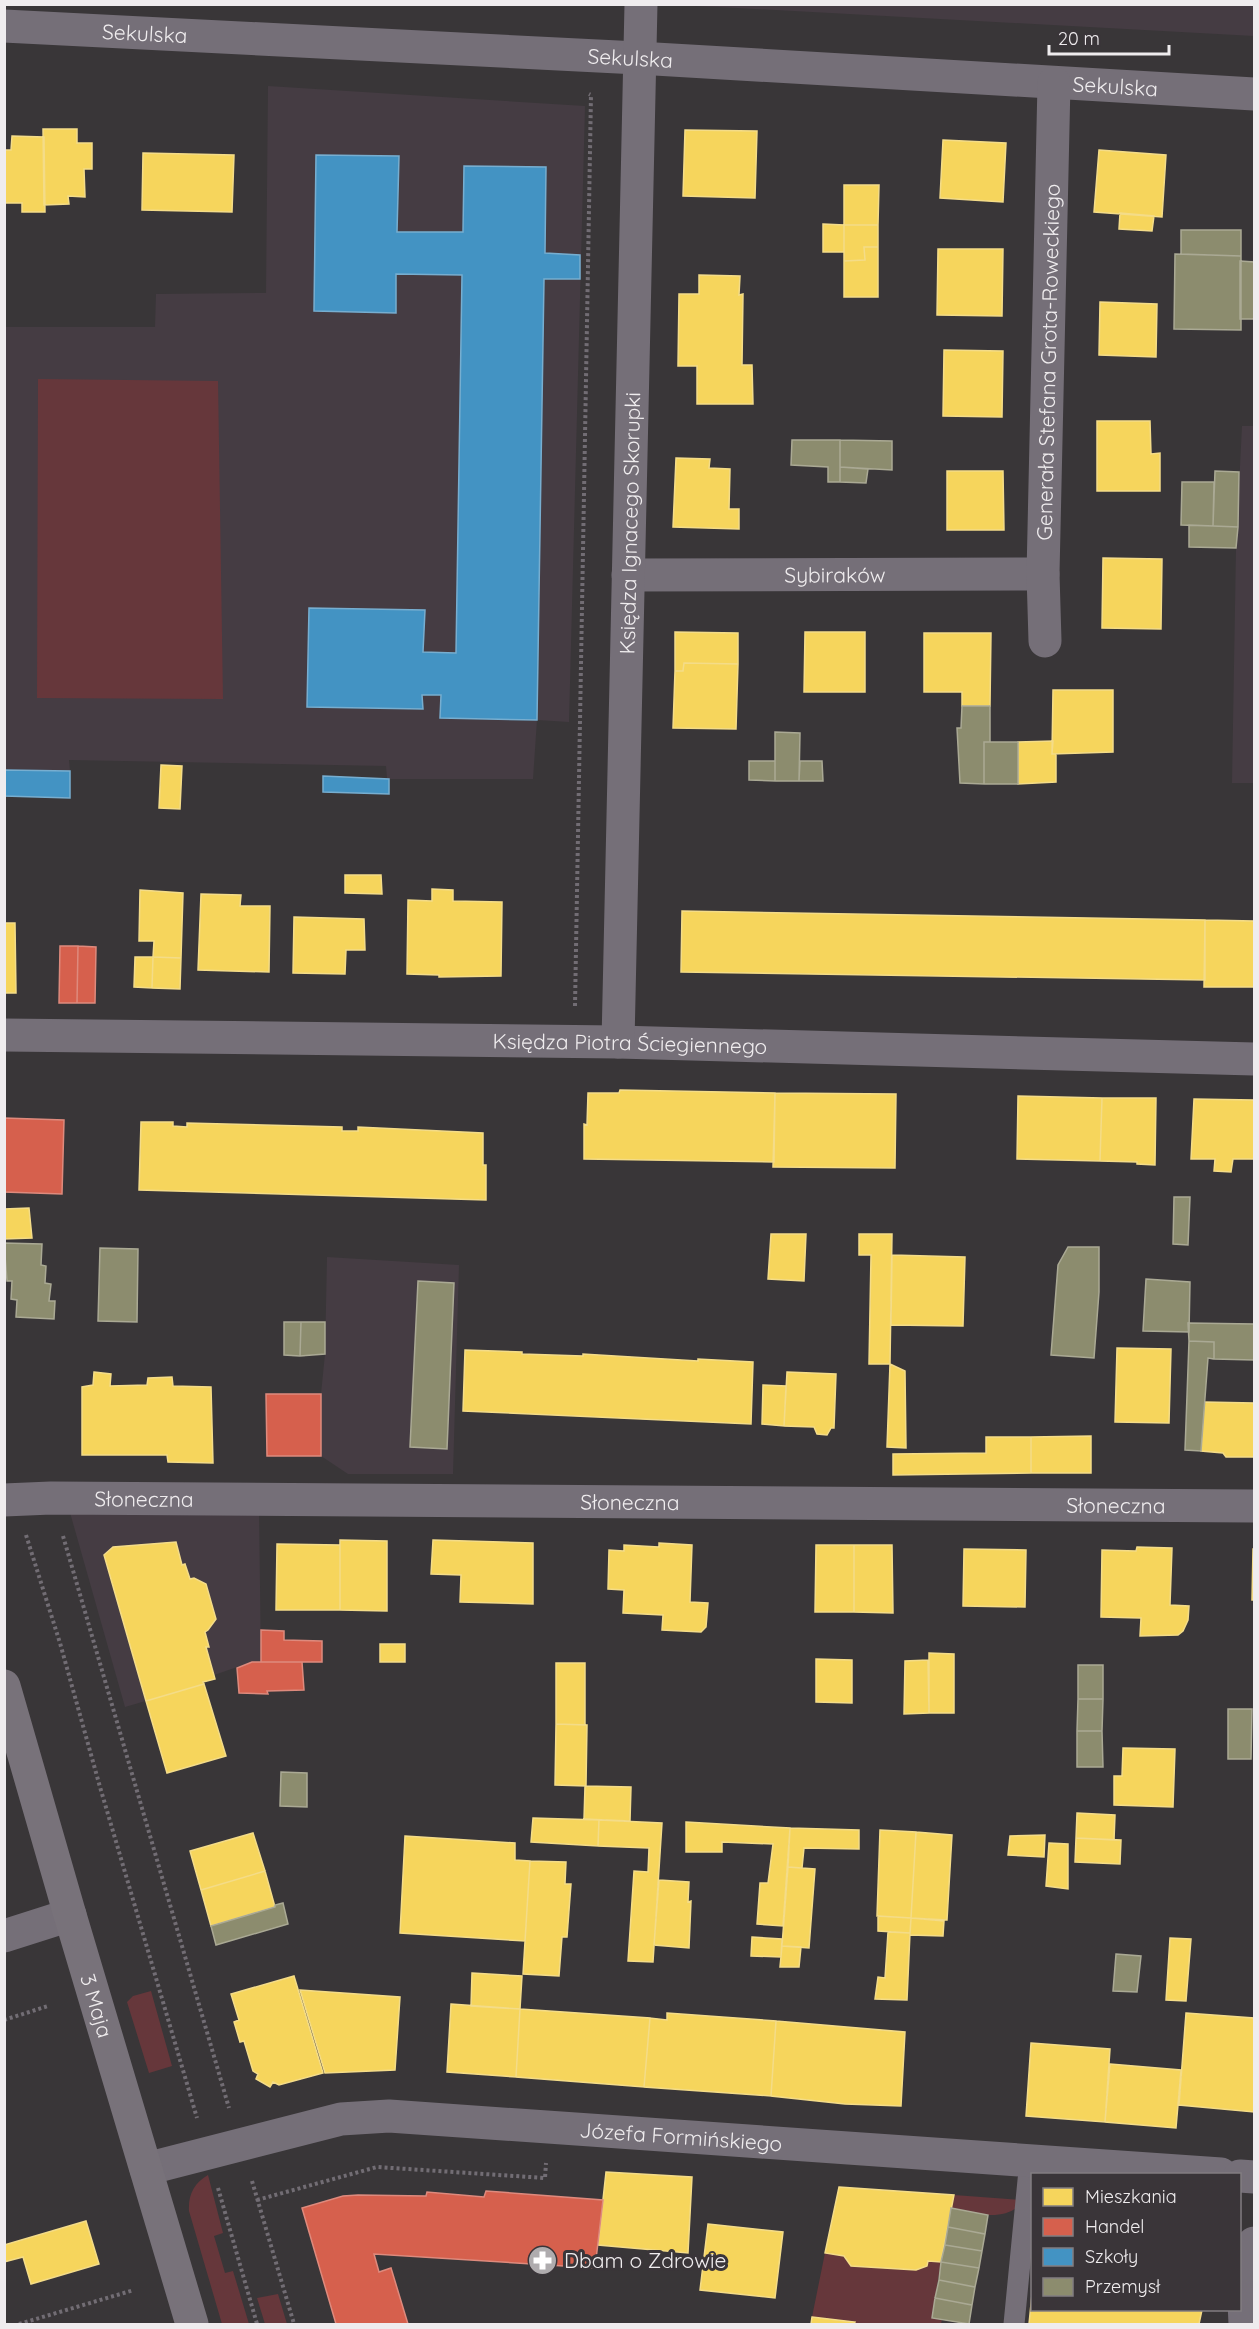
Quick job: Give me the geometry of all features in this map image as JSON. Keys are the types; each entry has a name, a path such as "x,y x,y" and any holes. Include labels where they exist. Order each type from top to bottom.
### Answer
{"main road":[{"name":"3 Maja","path":"4,1686 192,2325"}],"street":[{"name":"Księdza Ignacego Skorupki","path":"618,1042 638,58 641,4"},
{"name":"Sekulska","path":"4,26 638,58 1254,94"},
{"name":"Generała Stefana Grota-Roweckiego","path":"1045,641 1043,574 1054,83"},
{"name":"Sybiraków","path":"628,575 1043,574"},
{"name":"Księdza Piotra Ściegiennego","path":"4,1035 618,1042 1254,1059"},
{"name":"Słoneczna","path":"14,1512 63,1498 1254,1506"},
{"path":"4,1936 70,1916"},
{"name":"Józefa Formińskiego","path":"146,2169 341,2119 389,2116 1196,2173"},
{"path":"1245,2325 1244,2302 1254,2243"}],"lane":[{"path":"1014,2325 1030,2160"}],"path":[{"path":"574,1007 591,94 582,94"},
{"path":"14,1512 60,1644 160,1989"},
{"path":"62,1534 232,2118"},
{"path":"4,2020 48,2006"},
{"path":"257,2200 294,2325"},
{"path":"19,2325 134,2290"}],"shaded area":[{"path":"672,5 1254,5 1254,36 719,7"},
{"path":"268,86 585,106 569,722 537,720 533,779 389,779 386,766 69,760 70,771 5,770 5,327 155,327 156,294 266,293"},
{"path":"38,379 218,381 223,699 37,698"},
{"path":"1242,426 1254,426 1254,783 1232,783 1236,548"},
{"path":"327,1257 459,1265 453,1474 348,1474 321,1456 321,1394 325,1354"},
{"path":"69,1509 259,1509 261,1662 252,1662 214,1675 215,1679 204,1682 204,1684 125,1707"},
{"path":"151,1991 172,2066 149,2073 127,2002 133,1996"},
{"path":"208,2175 223,2233 214,2236 225,2273 233,2271 249,2324 222,2324 189,2211 193,2190"},
{"path":"954,2195 1020,2200 1019,2206 1012,2211 987,2215 951,2208"},
{"path":"825,2253 844,2256 851,2266 916,2270 927,2266 928,2261 941,2262 932,2317 942,2319 941,2324 854,2324 854,2322 812,2317"},
{"path":"278,2294 287,2324 265,2324 257,2298"}],"building: Mieszkania":[{"path":"43,129 77,129 77,143 92,143 92,169 84,169 85,197 68,196 69,204 44,205"},
{"path":"685,130 757,131 755,198 683,196"},
{"path":"12,136 44,137 45,212 22,212 22,203 5,203 4,150 11,150"},
{"path":"943,140 1006,143 1003,202 940,198"},
{"path":"1099,150 1166,155 1162,217 1094,212"},
{"path":"143,153 234,155 232,212 142,210"},
{"path":"844,185 879,185 878,225 844,225"},
{"path":"1120,213 1154,216 1152,231 1119,229"},
{"path":"823,224 844,225 844,252 823,252"},
{"path":"844,225 878,225 878,247 864,247 865,260 844,261"},
{"path":"864,247 878,247 878,297 844,297 844,261 865,260"},
{"path":"938,249 1003,249 1002,316 937,315"},
{"path":"699,275 740,276 739,295 743,294 742,365 752,365 753,404 697,404 697,366 678,366 679,294 699,294"},
{"path":"1100,302 1157,304 1156,357 1099,355"},
{"path":"944,350 1003,351 1002,417 943,416"},
{"path":"1097,421 1150,421 1151,454 1160,453 1160,491 1097,491"},
{"path":"676,458 710,459 709,468 730,469 729,509 739,509 739,529 673,527"},
{"path":"947,471 1003,471 1004,530 947,530"},
{"path":"1103,558 1162,559 1161,629 1102,628"},
{"path":"675,632 738,633 738,664 684,663 683,671 675,671"},
{"path":"805,632 865,632 865,692 804,692"},
{"path":"924,633 991,633 990,706 962,706 962,692 924,692"},
{"path":"684,663 738,664 736,729 673,728 675,671 683,671"},
{"path":"1053,690 1113,690 1113,752 1052,754"},
{"path":"1053,741 1052,754 1056,754 1056,782 1018,784 1018,742"},
{"path":"161,765 182,766 180,809 159,808"},
{"path":"345,875 381,875 382,894 345,893"},
{"path":"432,889 453,890 453,901 502,902 501,976 439,977 439,975 407,974 408,900 432,901"},
{"path":"140,890 183,893 181,958 153,957 154,941 139,941"},
{"path":"201,894 241,895 240,906 270,906 269,972 198,970"},
{"path":"682,911 1205,920 1205,980 681,972"},
{"path":"294,917 364,919 365,950 346,950 345,974 293,973"},
{"path":"1205,920 1254,921 1254,987 1204,987"},
{"path":"4,923 15,923 16,993 4,993"},
{"path":"135,957 153,957 152,988 134,987"},
{"path":"153,957 181,958 180,989 152,988"},
{"path":"620,1090 775,1093 774,1162 584,1159 584,1124 587,1125 588,1093 619,1093"},
{"path":"775,1093 896,1094 895,1168 773,1167"},
{"path":"1018,1096 1102,1098 1100,1161 1017,1159"},
{"path":"1102,1098 1156,1098 1155,1165 1100,1161"},
{"path":"1194,1099 1254,1100 1254,1159 1233,1159 1231,1172 1214,1171 1215,1159 1191,1159"},
{"path":"141,1122 173,1122 173,1126 187,1127 187,1123 342,1127 342,1131 358,1131 358,1127 483,1133 486,1200 139,1190"},
{"path":"29,1208 32,1238 4,1239 4,1209"},
{"path":"771,1234 806,1234 804,1281 768,1279"},
{"path":"859,1234 892,1234 890,1364 869,1364 871,1255 859,1255"},
{"path":"892,1255 965,1257 963,1326 891,1325"},
{"path":"1117,1348 1171,1349 1169,1423 1115,1422"},
{"path":"465,1350 753,1362 751,1424 463,1411"},
{"path":"890,1364 905,1371 906,1448 887,1447"},
{"path":"94,1372 111,1374 110,1386 147,1385 148,1378 172,1377 173,1386 211,1387 213,1463 168,1462 167,1455 82,1455 82,1387 93,1385"},
{"path":"787,1372 836,1374 834,1428 831,1428 827,1435 817,1434 814,1427 784,1426"},
{"path":"763,1385 786,1386 784,1426 762,1424"},
{"path":"1204,1402 1254,1403 1254,1457 1226,1457 1223,1453 1201,1451"},
{"path":"1091,1436 1091,1473 1031,1473 1031,1437"},
{"path":"986,1437 1031,1437 1031,1473 893,1475 893,1454 986,1453"},
{"path":"340,1540 387,1541 387,1611 340,1610"},
{"path":"433,1540 533,1543 533,1604 460,1602 461,1575 431,1574"},
{"path":"176,1542 182,1565 185,1564 190,1579 194,1578 206,1584 216,1619 205,1632 209,1647 206,1647 215,1679 146,1701 104,1555 113,1547"},
{"path":"659,1543 692,1545 690,1602 708,1603 706,1627 701,1632 662,1630 663,1615 623,1613 624,1590 608,1589 609,1550 624,1551 624,1545 659,1547"},
{"path":"277,1544 340,1545 340,1610 276,1610"},
{"path":"816,1545 854,1545 854,1612 815,1612"},
{"path":"854,1545 892,1545 893,1613 854,1612"},
{"path":"1137,1547 1172,1548 1170,1605 1189,1606 1188,1620 1183,1631 1178,1635 1140,1636 1141,1618 1101,1617 1102,1550 1136,1551"},
{"path":"964,1549 1026,1550 1025,1607 963,1606"},
{"path":"1253,1549 1254,1600 1252,1600"},
{"path":"380,1644 405,1644 405,1662 380,1662"},
{"path":"929,1653 954,1654 954,1713 929,1713"},
{"path":"816,1659 852,1660 852,1703 816,1702"},
{"path":"928,1660 929,1713 904,1714 905,1661"},
{"path":"556,1663 585,1663 585,1725 556,1724"},
{"path":"204,1684 226,1756 167,1773 146,1701"},
{"path":"556,1724 587,1725 586,1786 555,1785"},
{"path":"1123,1748 1175,1749 1173,1807 1114,1805 1114,1776 1122,1776"},
{"path":"585,1786 631,1787 630,1821 584,1819"},
{"path":"1077,1813 1115,1815 1114,1840 1076,1838"},
{"path":"533,1818 599,1820 598,1846 531,1842"},
{"path":"599,1820 662,1823 653,1962 628,1961 634,1871 648,1872 649,1848 598,1846"},
{"path":"686,1822 790,1828 783,1926 757,1924 760,1883 768,1883 773,1844 722,1842 722,1852 686,1852"},
{"path":"790,1828 859,1830 859,1849 804,1848 802,1868 788,1867"},
{"path":"880,1830 916,1832 911,1918 877,1916"},
{"path":"916,1832 952,1835 947,1920 911,1918"},
{"path":"253,1833 265,1871 201,1890 190,1851"},
{"path":"1045,1835 1044,1857 1008,1855 1010,1836"},
{"path":"405,1836 515,1843 515,1860 530,1861 525,1941 400,1933"},
{"path":"1076,1838 1121,1840 1120,1864 1075,1862"},
{"path":"1049,1843 1068,1844 1068,1889 1046,1886"},
{"path":"530,1861 566,1862 565,1884 571,1884 567,1937 562,1937 559,1976 523,1974"},
{"path":"788,1867 815,1869 809,1948 782,1946"},
{"path":"265,1871 275,1907 211,1926 201,1890"},
{"path":"659,1880 689,1882 688,1902 691,1901 689,1948 654,1945"},
{"path":"878,1916 911,1918 910,1933 878,1931"},
{"path":"911,1918 944,1921 943,1936 910,1935"},
{"path":"888,1932 910,1933 907,2000 875,1999 878,1977 885,1978"},
{"path":"752,1937 782,1939 781,1957 751,1956"},
{"path":"1170,1938 1191,1939 1186,2001 1166,2000"},
{"path":"782,1946 801,1947 799,1967 780,1967"},
{"path":"472,1973 522,1976 520,2009 471,2006"},
{"path":"294,1976 323,2073 279,2085 273,2082 270,2087 256,2079 258,2074 253,2071 244,2041 240,2042 234,2022 239,2020 231,1994"},
{"path":"300,1990 400,1997 395,2070 325,2073"},
{"path":"451,2004 520,2009 516,2077 447,2072"},
{"path":"520,2009 650,2018 644,2087 516,2077"},
{"path":"667,2013 776,2021 771,2096 644,2087 650,2018 667,2020"},
{"path":"1186,2013 1254,2018 1254,2112 1179,2105"},
{"path":"776,2021 905,2032 901,2106 845,2104 771,2096"},
{"path":"1031,2043 1110,2049 1105,2122 1026,2116"},
{"path":"1110,2064 1181,2070 1176,2128 1105,2122"},
{"path":"606,2172 692,2177 688,2253 598,2245"},
{"path":"839,2187 954,2195 941,2262 928,2261 927,2266 916,2270 851,2266 844,2256 825,2253"},
{"path":"86,2221 99,2264 31,2284 23,2257 4,2262 4,2245"},
{"path":"708,2224 783,2232 775,2298 700,2290"},
{"path":"1031,2304 1031,2311 1202,2311 1199,2324 1029,2324"},
{"path":"812,2317 855,2322 854,2324 811,2324"}],"building: Handel":[{"path":"60,946 78,946 77,1003 59,1003"},
{"path":"78,946 96,947 95,1003 77,1003"},
{"path":"4,1118 64,1120 62,1194 4,1192"},
{"path":"266,1394 321,1394 321,1456 267,1456"},
{"path":"261,1630 284,1631 284,1640 322,1641 322,1662 261,1662"},
{"path":"252,1662 302,1662 304,1690 267,1691 268,1694 239,1693 237,1668"},
{"name":"Dbam o Zdrowie","path":"486,2191 603,2200 595,2268 374,2254 379,2272 391,2268 408,2324 336,2324 302,2208 343,2196 426,2196 427,2192 484,2197"}],"building: Szkoły":[{"path":"316,155 399,156 397,232 463,232 464,166 546,167 545,253 580,255 580,279 544,279 537,720 440,718 441,695 422,695 423,709 307,707 309,608 425,610 423,652 456,653 462,275 396,274 396,313 314,311"},
{"path":"4,770 70,771 70,798 4,796"},
{"path":"323,776 389,779 389,794 323,792"}],"building: Przemysł":[{"path":"1181,230 1241,230 1241,256 1181,254"},
{"path":"1175,254 1241,256 1241,330 1174,329"},
{"path":"1240,261 1254,262 1254,319 1240,319"},
{"path":"792,440 840,440 840,482 828,482 828,467 791,465"},
{"path":"840,440 892,441 892,470 840,467"},
{"path":"840,467 868,469 866,483 840,482"},
{"path":"1215,471 1239,472 1238,527 1213,526"},
{"path":"1182,482 1214,482 1213,526 1181,525"},
{"path":"1189,525 1238,527 1236,548 1189,547"},
{"path":"962,706 990,706 990,742 984,742 984,784 960,783 957,728 961,728"},
{"path":"775,732 800,733 799,781 775,781"},
{"path":"984,742 1018,742 1018,784 984,784"},
{"path":"749,761 775,761 775,781 749,780"},
{"path":"800,761 822,761 823,781 799,781"},
{"path":"1174,1197 1190,1197 1188,1245 1173,1244"},
{"path":"4,1243 42,1244 41,1265 46,1266 45,1283 51,1284 49,1301 55,1301 54,1319 16,1317 17,1300 11,1299 12,1281 7,1281"},
{"path":"1068,1247 1099,1247 1099,1292 1094,1358 1051,1355 1058,1265"},
{"path":"100,1248 138,1249 137,1322 98,1321"},
{"path":"1146,1279 1190,1282 1189,1332 1143,1331"},
{"path":"418,1281 454,1283 447,1449 410,1447"},
{"path":"284,1322 301,1322 300,1356 284,1355"},
{"path":"301,1322 325,1322 325,1354 300,1356"},
{"path":"1188,1323 1254,1324 1254,1360 1214,1359 1214,1342 1189,1341"},
{"path":"1189,1341 1214,1342 1214,1359 1208,1358 1201,1451 1185,1450"},
{"path":"1078,1665 1103,1665 1103,1699 1078,1699"},
{"path":"1078,1699 1103,1699 1102,1731 1077,1731"},
{"path":"1228,1709 1252,1709 1251,1759 1228,1759"},
{"path":"1077,1731 1102,1731 1103,1767 1077,1767"},
{"path":"281,1772 307,1773 307,1807 280,1806"},
{"path":"283,1903 288,1924 216,1945 211,1926"},
{"path":"1116,1954 1141,1956 1137,1992 1113,1991"},
{"path":"951,2208 988,2215 985,2234 948,2227"},
{"path":"948,2227 985,2234 982,2251 945,2245"},
{"path":"945,2245 982,2251 979,2268 941,2262"},
{"path":"941,2262 979,2268 975,2287 939,2280"},
{"path":"939,2280 975,2287 972,2305 935,2298"},
{"path":"935,2298 972,2305 969,2324 932,2318"}],"place":[{"name":"Dbam o Zdrowie","path":"543,2260"}]}
